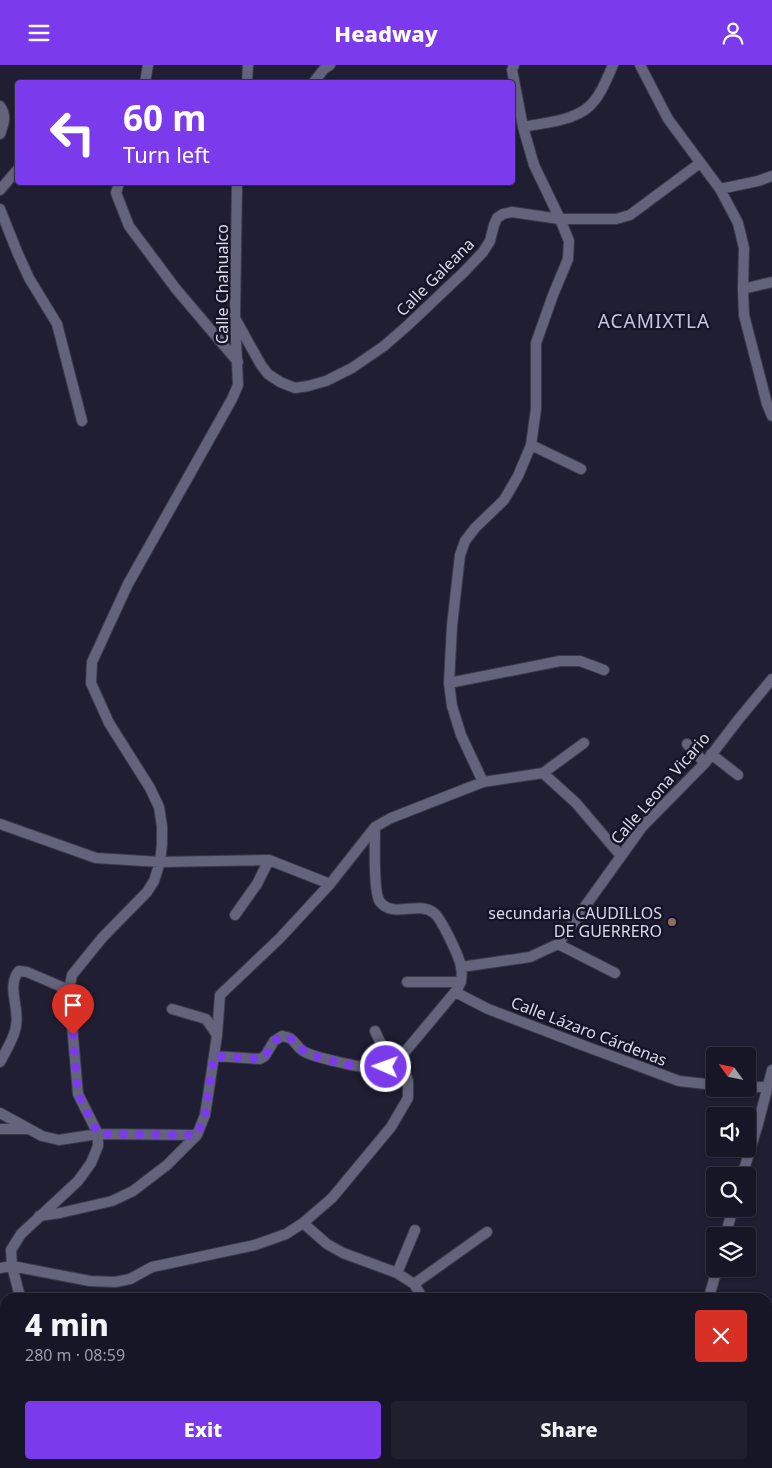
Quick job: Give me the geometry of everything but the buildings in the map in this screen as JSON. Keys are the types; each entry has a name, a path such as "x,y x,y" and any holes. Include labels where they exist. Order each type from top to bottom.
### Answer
{"street":[{"path":"146,80 148,65"},
{"path":"247,80 248,65"},
{"path":"315,80 330,65"},
{"path":"523,127 562,119 580,113 595,101 613,65"},
{"path":"640,65 668,119 720,189 738,223 744,248 744,315 772,417"},
{"path":"511,67 514,80"},
{"path":"483,782 461,735 452,705 449,683 452,626 460,555 465,541 475,528 504,500 518,477 531,445 536,409 536,343 552,295 568,259 569,241 534,165 523,127 515,87"},
{"path":"0,106 4,112 4,122 0,134"},
{"name":"Calle Galeana","path":"234,317 261,365 280,382 295,388 326,381 352,368 384,346 428,306 483,252 490,241 497,218 503,214 512,212 560,219 616,219 630,215 700,163"},
{"path":"0,190 15,172"},
{"path":"720,189 772,176"},
{"path":"118,185 116,193 129,226 176,289 238,362"},
{"name":"Calle Chahualco","path":"160,862 162,826 159,807 150,788 109,723 91,683 92,663 128,584 232,399 238,385 234,317 237,185"},
{"path":"0,209 29,278 57,324 82,421"},
{"path":"743,289 772,282"},
{"path":"531,445 581,469"},
{"path":"449,683 560,661 580,661 604,670"},
{"name":"Calle Leona Vicario","path":"461,967 530,957 558,944 642,827 708,759 772,679"},
{"path":"38,1216 112,1201 134,1191 167,1165 197,1135 205,1115 217,1035 220,995 280,938 330,885 375,827 391,818 483,782 543,773 584,743"},
{"path":"687,744 708,759 738,775"},
{"path":"543,773 576,803 621,856"},
{"path":"0,824 96,858 160,862 269,860 330,885"},
{"path":"375,827 374,863 378,900 385,908 395,910 421,908 434,912 442,922 461,967 461,982 455,992 404,1053 400,1064"},
{"path":"235,915 257,884 269,860"},
{"path":"19,1293 10,1250 21,1234 38,1216 78,1181 91,1163 98,1146 98,1134 78,1094 69,990 72,975 102,938 147,892 154,881 160,862"},
{"path":"558,944 615,973"},
{"path":"0,1062 17,1025 15,976 20,971 27,972 69,990"},
{"path":"407,982 461,982"},
{"name":"Calle Lázaro Cárdenas","path":"455,992 488,1009 679,1081 706,1084"},
{"path":"172,1009 206,1019 217,1035"},
{"path":"0,1268 12,1266 90,1281 115,1282 130,1279 152,1267 255,1245 286,1234 332,1198 391,1127 408,1098 408,1081 400,1064 383,1048 375,1031"},
{"path":"214,1056 260,1059 265,1056 274,1041 282,1036 290,1038 303,1051 311,1055 340,1062 374,1069 400,1064"},
{"path":"745,1167 772,1070"},
{"path":"756,1087 767,1087"},
{"path":"0,1113 42,1136 59,1139 98,1134 197,1135"},
{"path":"0,1129 27,1129"},
{"path":"302,1223 343,1253 397,1273 414,1284 420,1293"},
{"path":"397,1273 414,1229"},
{"path":"414,1284 487,1232"},
{"path":"710,1293 715,1277"}],"place":[{"name":"secundaria CAUDILLOS DE GUERRERO","path":"672,922"}],"district":[{"name":"ACAMIXTLA","path":"654,321"}],"route":[{"path":"73,1035 78,1094 98,1134 197,1135 205,1115 214,1056 260,1059 265,1056 274,1041 282,1036 290,1038 303,1051 311,1055 374,1069 386,1067"}]}
